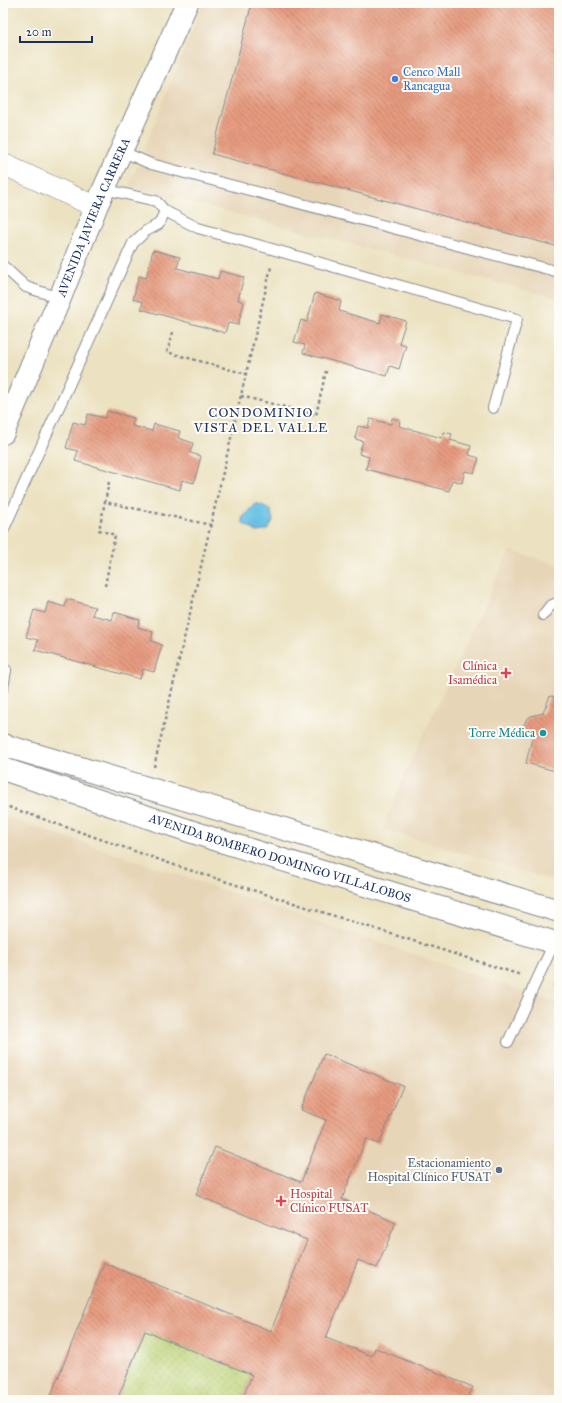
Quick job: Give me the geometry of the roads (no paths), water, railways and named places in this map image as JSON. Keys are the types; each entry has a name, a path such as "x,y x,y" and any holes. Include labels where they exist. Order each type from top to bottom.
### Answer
{"main road":[{"name":"AVENIDA JAVIERA CARRERA","path":"3,433 100,198 187,3"},
{"path":"3,745 559,911"},
{"name":"AVENIDA BOMBERO DOMINGO VILLALOBOS","path":"3,769 214,839 556,943"},
{"path":"376,888 385,859"}],"street":[{"path":"3,164 100,198"}],"lane":[{"path":"121,151 151,164 559,272"},
{"path":"100,198 156,201 165,211 198,228 517,319 493,408"},
{"path":"3,531 133,243 146,231 159,224 165,211"},
{"path":"3,266 26,287 60,298"},
{"path":"543,615 550,606 559,602"},
{"path":"3,668 6,670 3,688"},
{"path":"508,1042 556,943"}],"water":[{"path":"255,504 259,504 270,509 273,520 268,530 257,532 243,523 242,518"}],"place":[{"name":"Cenco Mall Rancagua","path":"395,79"},
{"name":"Clínica Isamédica","path":"506,673"},
{"name":"Torre Médica","path":"543,733"},
{"name":"Estacionamiento Hospital Clínico FUSAT","path":"499,1170"},
{"name":"Hospital Clínico FUSAT","path":"281,1201"}],"district":[{"name":"CONDOMINIO VISTA DEL VALLE","path":"261,420"}]}
